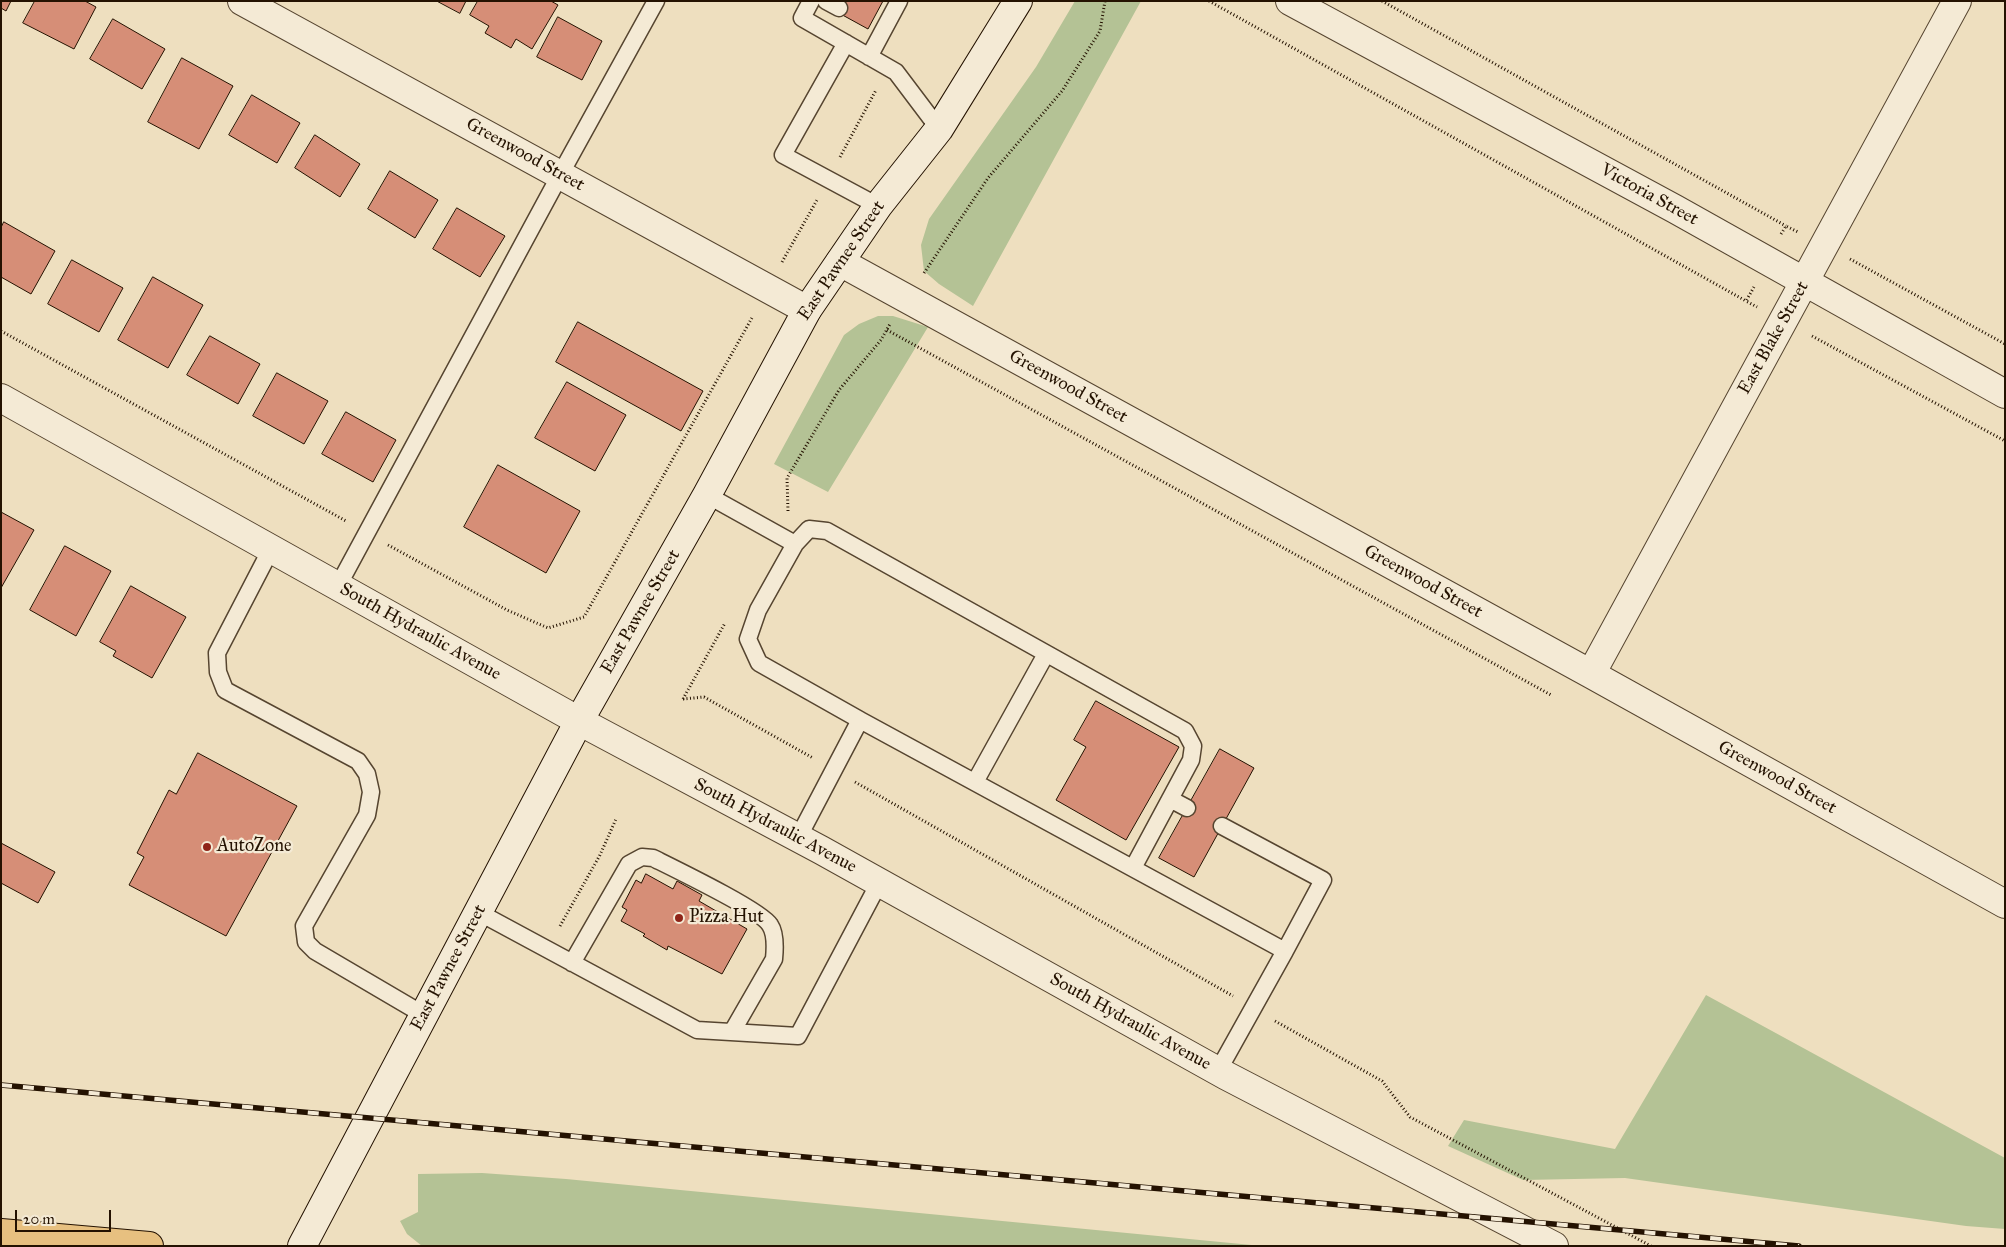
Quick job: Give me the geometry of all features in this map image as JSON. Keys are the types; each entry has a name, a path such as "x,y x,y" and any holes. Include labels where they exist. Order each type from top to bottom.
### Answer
{"main road":[{"path":"1,1233 150,1246"}],"street":[{"name":"Greenwood Street","path":"242,1 807,310"},
{"name":"East Pawnee Street","path":"302,1246 579,721 707,495 807,310 878,206 939,129 1018,1"},
{"name":"Victoria Street","path":"1290,1 1675,209 2005,394"},
{"name":"East Blake Street","path":"1590,674 1957,1"},
{"name":"Greenwood Street","path":"840,262 2005,904"},
{"name":"South Hydraulic Avenue","path":"1,398 579,721 879,882 1218,1071 1554,1246"}],"lane":[{"path":"338,586 656,1"},
{"path":"811,1 802,18 896,72 939,129"},
{"path":"869,57 877,27 892,4"},
{"path":"846,43 783,155 878,206"},
{"path":"707,495 795,544"},
{"path":"1133,868 1191,760 1193,746 1184,731 826,531 809,529 795,544 758,610 748,639 759,663 860,720 1133,868 1285,950"},
{"path":"271,549 217,653 218,672 225,690 358,761 367,774 371,792 367,814 304,926 306,942 315,951 424,1016"},
{"path":"975,782 1046,654"},
{"path":"798,838 860,720"},
{"path":"1170,798 1187,808"},
{"path":"1218,1071 1322,880 1222,826"},
{"path":"572,963 629,864 642,857 653,858 754,912 770,924 776,946 774,959 732,1032"},
{"path":"478,912 697,1030 798,1036 879,882"}],"path":[{"path":"775,533 788,510 787,478 839,390 887,330 988,178 1062,91 1100,31 1105,1"},
{"path":"1209,1 1746,301"},
{"path":"1382,1 1786,226"},
{"path":"1,331 507,610 548,628 584,617 768,288 888,68"},
{"path":"1852,260 2005,344"},
{"path":"887,330 1551,695"},
{"path":"1812,336 2005,441"},
{"path":"729,616 683,699 704,697 834,770 1382,1081 1410,1117 1652,1246"},
{"path":"560,926 600,855 616,819"}],"green space":[{"path":"1075,1 1141,1 973,306 939,284 924,271 921,245 929,219 1036,67"},
{"path":"878,316 893,316 928,327 828,492 774,464 844,335 859,324"},
{"path":"1706,995 2005,1158 2005,1229 1966,1226 1625,1178 1523,1180 1448,1146 1464,1120 1615,1149"},
{"path":"482,1173 566,1179 1262,1246 422,1246 407,1234 400,1221 418,1212 418,1174"}],"building":[{"path":"1,1 11,1 6,11 1,8"},
{"path":"35,1 85,1 96,7 74,49 23,23"},
{"path":"437,1 466,1 460,13"},
{"path":"478,1 551,1 558,5 532,49 516,39 511,48 485,33 489,26 470,15"},
{"path":"843,1 883,1 868,29 837,12"},
{"path":"558,17 602,41 582,80 537,57"},
{"path":"113,19 165,49 142,89 90,59"},
{"path":"182,58 233,86 199,149 148,122"},
{"path":"252,95 300,123 277,163 229,135"},
{"path":"315,135 360,164 340,197 295,168"},
{"path":"390,171 438,200 415,238 368,209"},
{"path":"457,208 505,236 480,277 433,249"},
{"path":"4,222 55,251 31,294 1,277 1,228"},
{"path":"72,260 123,288 99,332 48,304"},
{"path":"153,277 203,305 168,368 118,340"},
{"path":"578,322 703,391 681,431 556,362"},
{"path":"210,336 260,364 238,404 187,375"},
{"path":"277,373 328,401 304,444 253,416"},
{"path":"567,382 626,415 595,471 535,438"},
{"path":"346,412 396,440 373,482 322,454"},
{"path":"498,465 580,511 546,573 464,527"},
{"path":"1,512 34,530 1,588"},
{"path":"65,546 111,571 76,636 30,610"},
{"path":"131,586 186,617 152,678 113,656 116,651 100,642"},
{"path":"1096,701 1179,747 1126,840 1056,800 1086,747 1074,740"},
{"path":"1220,749 1254,768 1194,877 1159,858"},
{"path":"198,753 297,806 226,936 129,885 144,857 137,853 169,790 176,794"},
{"path":"1,843 55,872 38,903 1,883"},
{"path":"646,874 673,889 677,881 702,895 699,901 747,929 722,974 668,946 667,950 643,936 645,934 621,921 627,910 622,907 636,880 641,883"}],"railway":[{"path":"1,1085 1799,1246"}],"place":[{"name":"AutoZone","path":"207,847"},
{"name":"Pizza Hut","path":"679,918"}]}
